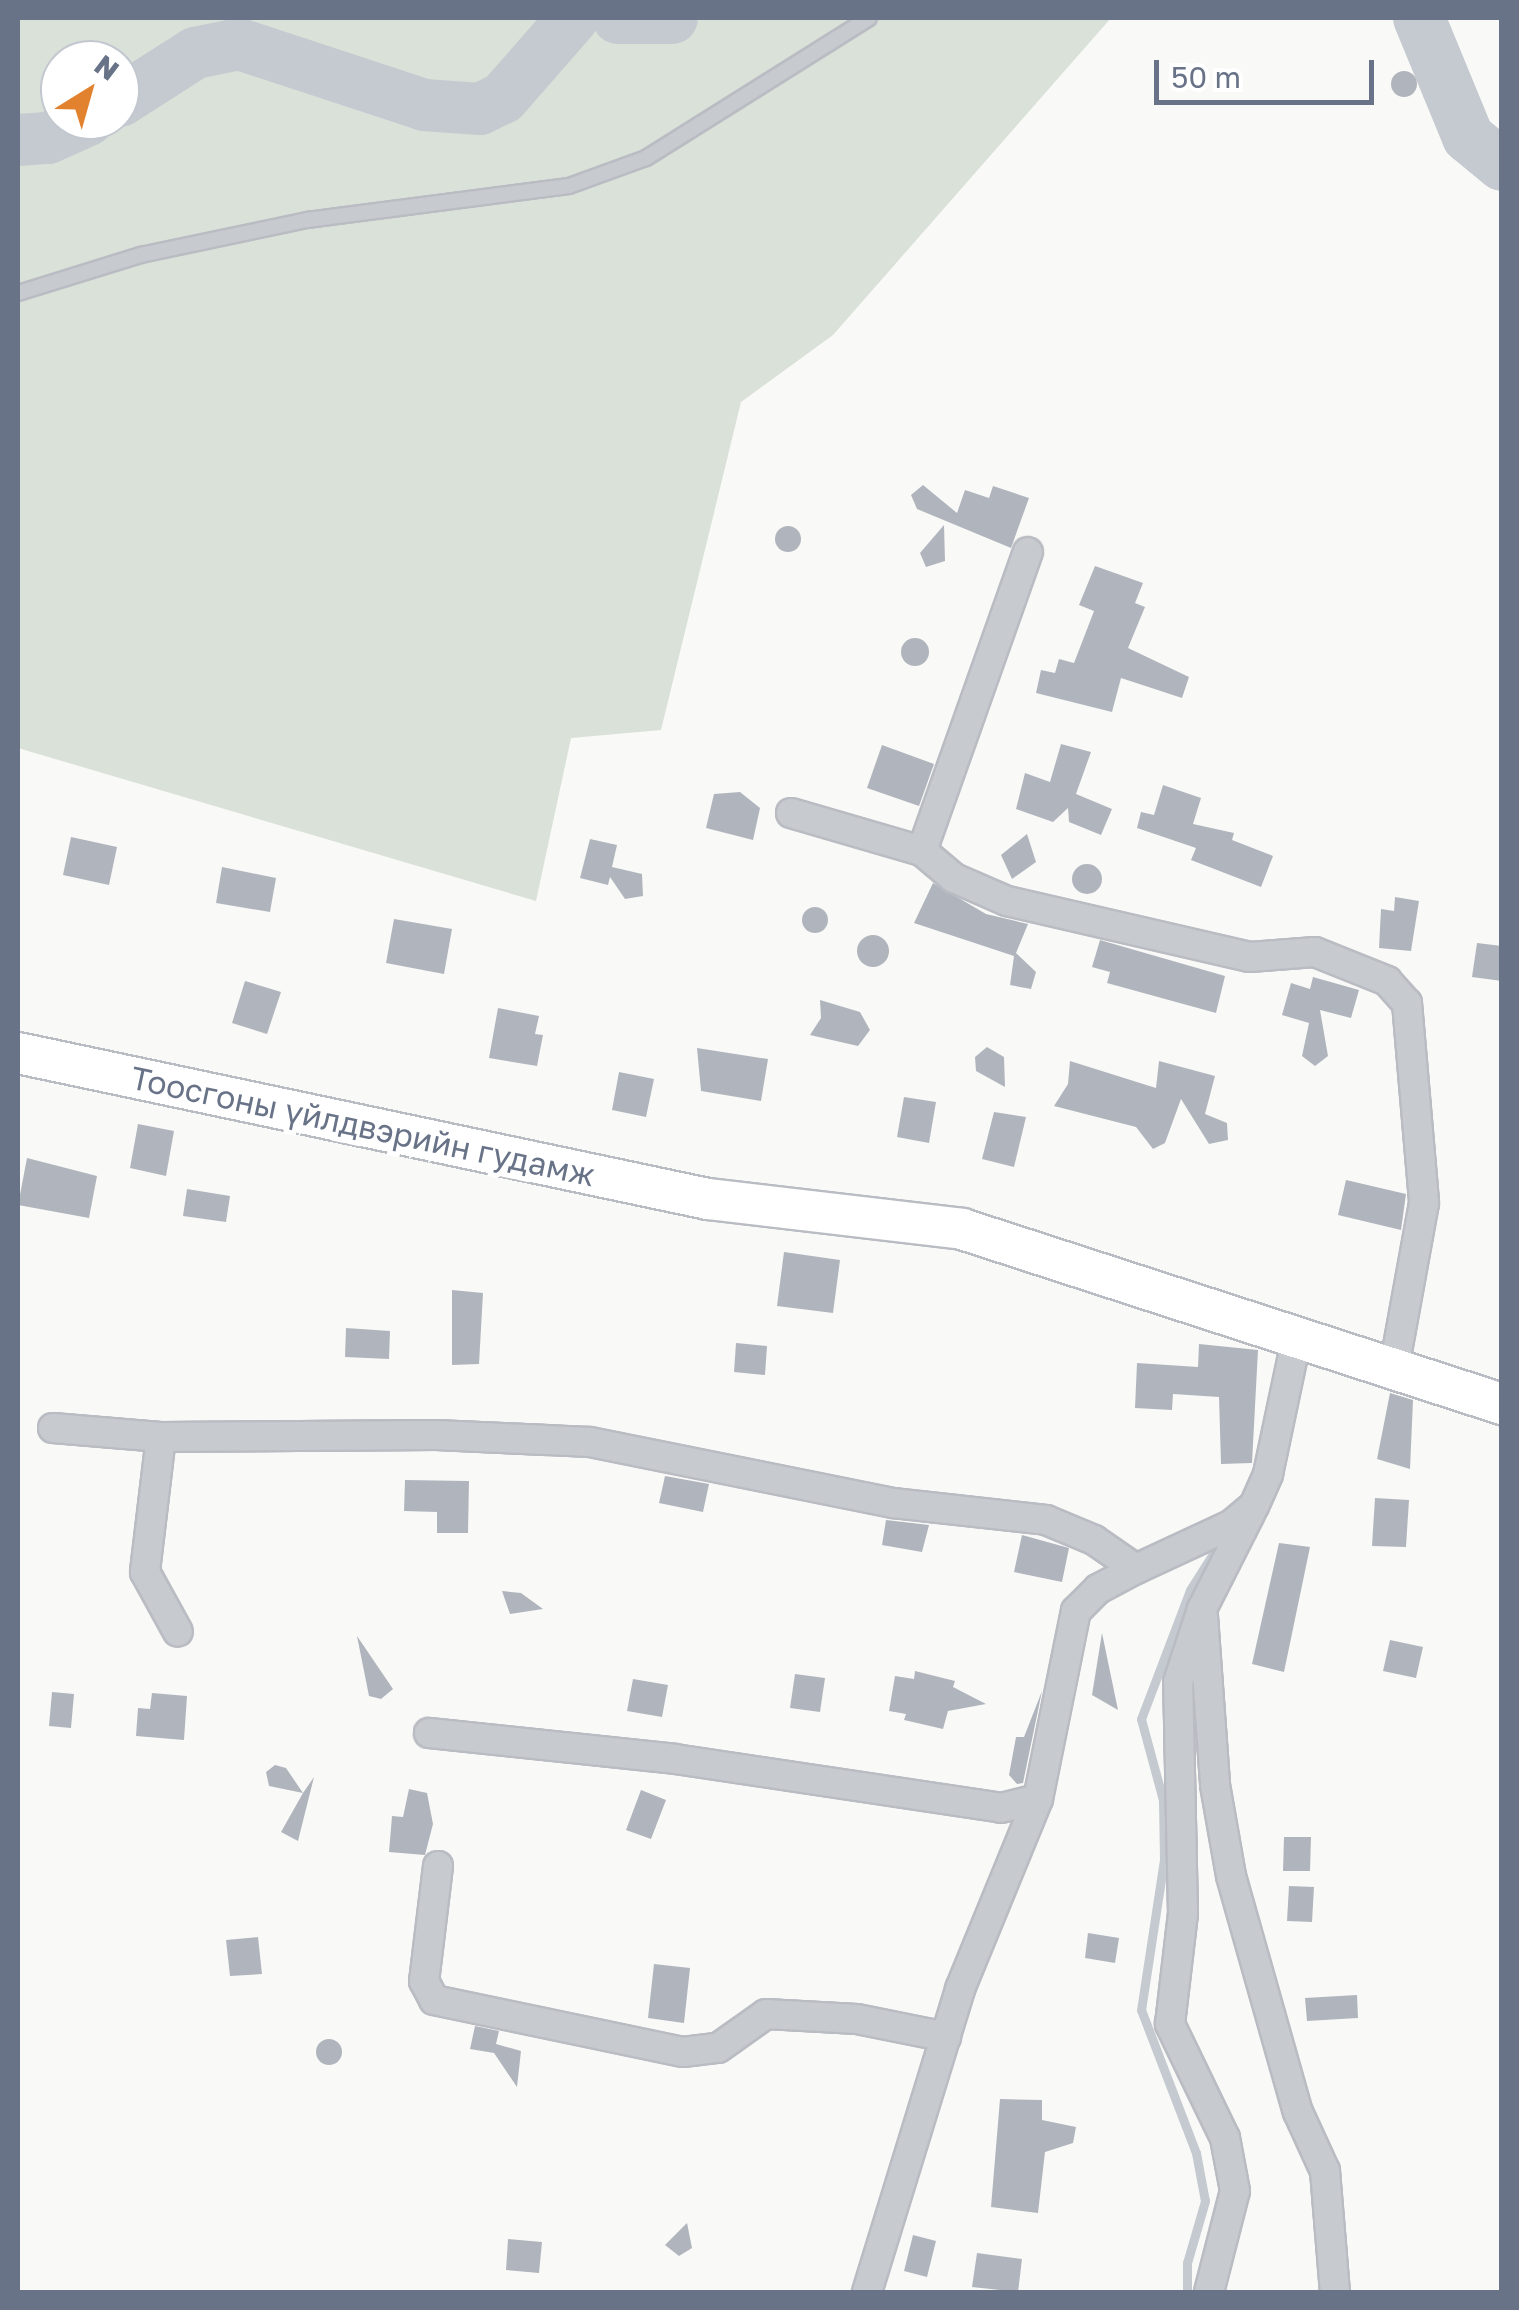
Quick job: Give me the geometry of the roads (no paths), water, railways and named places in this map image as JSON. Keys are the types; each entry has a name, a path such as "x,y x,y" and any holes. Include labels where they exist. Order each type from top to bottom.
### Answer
{"main road":[{"name":"Тоосгоны үйлдвэрийн гудамж","path":"18,1053 708,1199 962,1229 1502,1404"}],"street":[{"path":"922,851 1028,552"},
{"path":"792,814 922,851 954,878 1007,902 1250,957 1316,952 1386,980 1407,1003 1424,1203 1394,1368"},
{"path":"1209,2292 1235,2191 1224,2138 1170,2024 1183,1914 1178,1682 1202,1609 1268,1474 1297,1336"},
{"path":"52,1428 162,1437 436,1434 590,1442 893,1503 1046,1520 1094,1540 1136,1569"},
{"path":"162,1437 145,1572 178,1632"},
{"path":"867,2292 946,2037 1004,1870 1038,1799 1076,1610 1098,1588 1232,1525 1254,1506"},
{"path":"1202,1609 1215,1786 1231,1876 1298,2112 1325,2171 1335,2292"},
{"path":"430,1733 675,1759 1001,1808 1038,1799"},
{"path":"438,1866 424,1981 434,2000 683,2052 718,2048 766,2014 858,2019 946,2037"}],"lane":[{"path":"18,293 141,255 307,220 569,186 646,158 868,18"}],"waterway":[{"path":"140,88 195,53 239,44 424,105 480,109 503,98 573,18"},
{"path":"618,18 672,18"},
{"path":"1419,18 1468,137 1502,165"},
{"path":"18,140 40,139"},
{"path":"1187,2292 1187,2263 1205,2201 1196,2153 1141,2010 1164,1859 1163,1800 1141,1719 1190,1590 1223,1538"}]}
